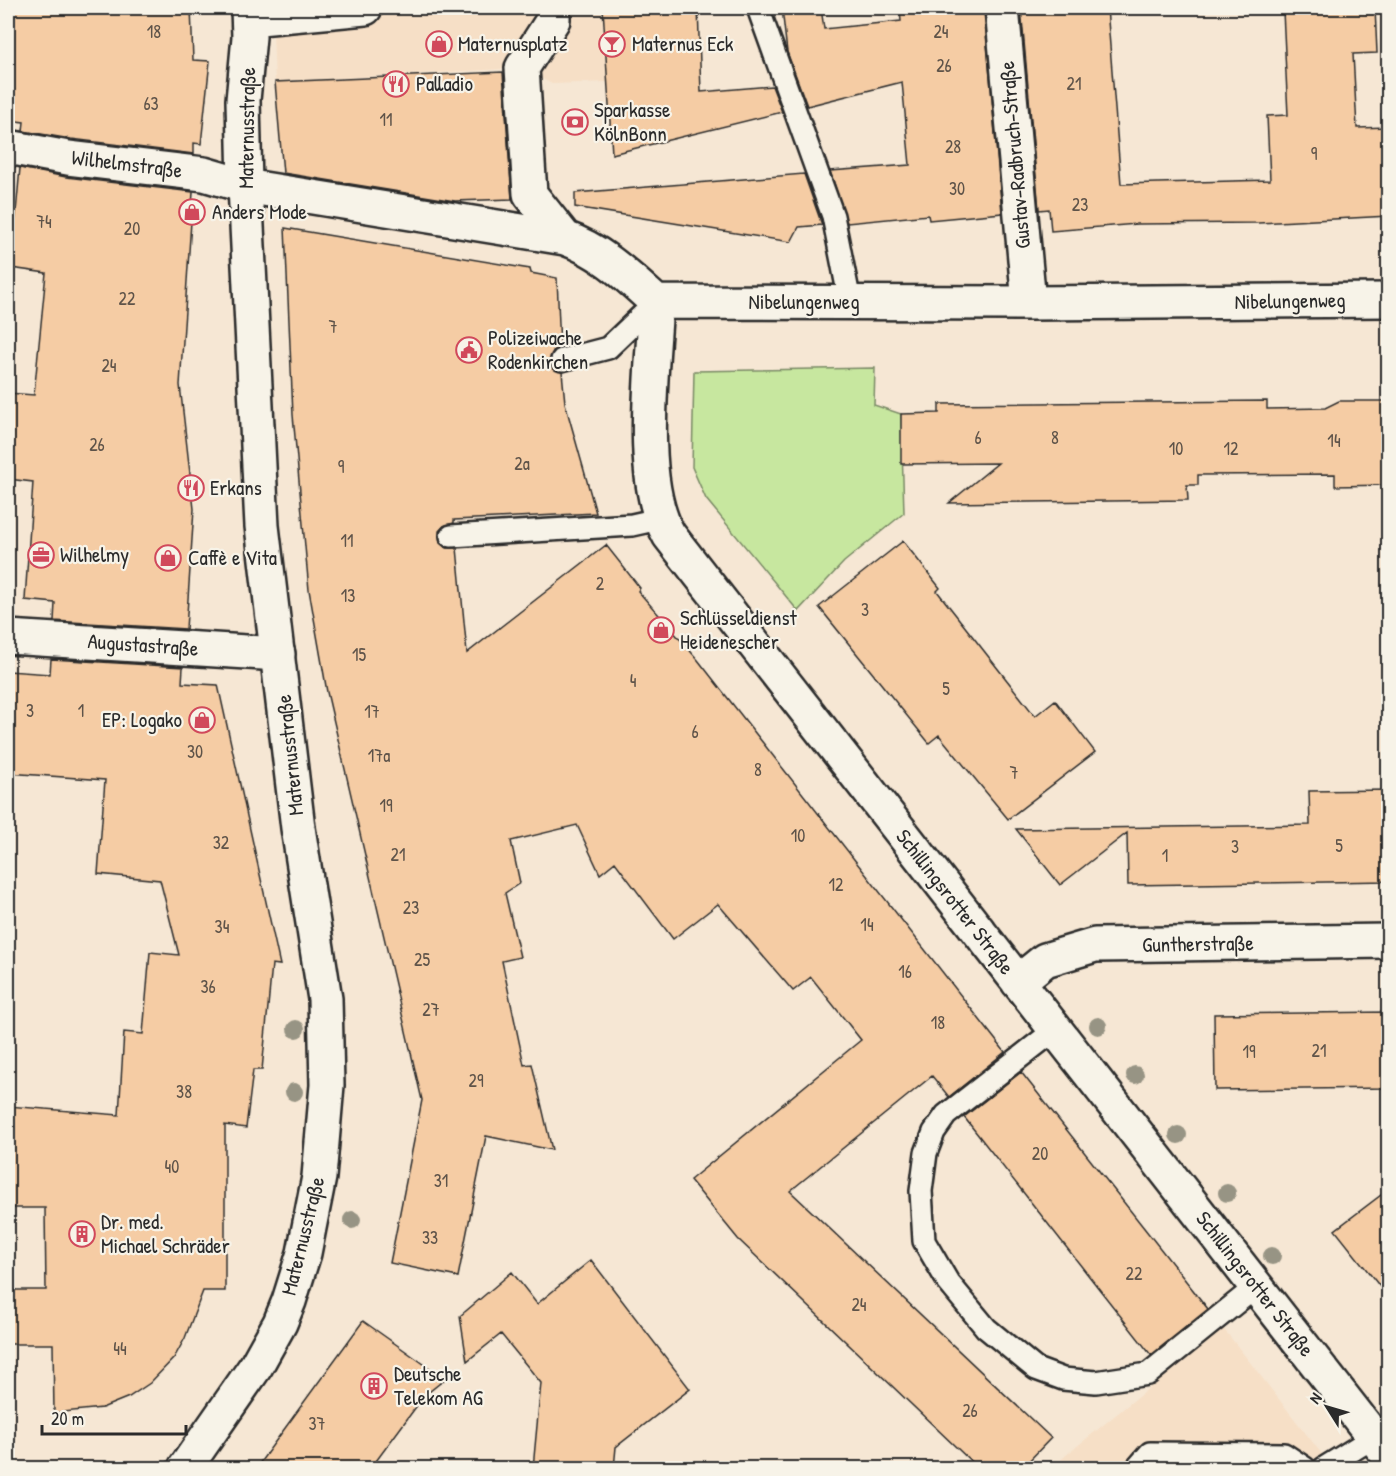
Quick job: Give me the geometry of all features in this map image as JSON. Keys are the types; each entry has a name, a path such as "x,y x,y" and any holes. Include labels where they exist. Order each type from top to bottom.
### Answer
{"street":[{"path":"248,13 365,8"},
{"path":"553,8 553,20 522,68 530,194 565,238"},
{"name":"Gustav-Radbruch-Straße","path":"1002,8 1029,303"},
{"name":"Maternusstraße","path":"185,1468 256,1366 280,1323 304,1253 319,1177 327,1084 325,999 298,828 262,526 245,186 243,100 249,52 248,13"},
{"name":"Wilhelmstraße","path":"8,147 68,158 204,174 245,186"},
{"path":"245,186 565,238 589,247 609,260 656,302"},
{"name":"Nibelungenweg","path":"656,302 1029,303 1389,300"},
{"name":"Schillingsrotter Straße","path":"656,302 650,411 652,473 659,519 682,555 1381,1446"},
{"name":"Augustastraße","path":"8,637 278,654"},
{"name":"Guntherstraße","path":"1018,982 1046,960 1095,945 1389,942"}],"lane":[{"path":"758,8 833,216 850,302"},
{"path":"562,360 608,348 656,302"},
{"path":"452,536 632,525 659,519"},
{"path":"1056,1029 945,1115 934,1132 926,1153 921,1191 924,1241 948,1282 986,1328 1036,1369 1063,1378 1096,1382 1148,1374 1257,1286"},
{"path":"1324,1468 1381,1446"},
{"path":"1137,1468 1150,1453 1162,1453 1284,1454 1305,1468"}],"path":[{"path":"58,1468 118,1465 123,1468"}],"shaded area":[{"name":"Maternusplatz","path":"272,8 602,8 607,82 552,84 522,68 275,82"},
{"path":"1223,1328 1333,1468 1053,1468 1065,1456"}],"green space":[{"path":"875,368 874,405 901,414 904,513 844,562 798,611 706,499 692,467 694,371"}],"building":[{"path":"8,8 191,8 193,60 210,61 201,144 194,143 194,154 23,131 24,122 8,120"},
{"path":"603,8 698,8 701,92 772,86 782,112 612,154"},
{"path":"782,8 821,8 824,29 901,21 900,11 907,10 907,8 984,8 1002,213 929,220 928,215 847,223 830,171 910,165 902,82 807,106 787,52"},
{"path":"1021,8 1107,8 1121,184 1270,180 1267,116 1288,115 1283,11 1291,11 1291,8 1375,8 1377,53 1353,54 1357,128 1389,127 1389,216 1258,223 1137,224 1051,231 1049,209 1039,210"},
{"path":"503,72 512,199 455,201 283,173 275,82"},
{"path":"20,168 66,177 193,192 180,385 194,509 186,629 54,621 55,603 25,600 33,482 8,479 8,393 34,395 46,273 11,268"},
{"path":"804,174 822,225 799,227 791,242 575,207 575,193"},
{"path":"285,228 530,269 531,273 557,278 560,347 553,351 550,363 553,369 562,372 565,403 596,513 454,520 454,523 444,526 439,531 440,543 446,548 457,548 467,653 606,545 640,588 638,591 698,660 1005,1052 949,1097 932,1076 790,1191 1051,1438 1022,1468 978,1468 738,1239 690,1180 861,1040 811,977 793,991 718,904 673,939 615,862 600,874 577,825 511,841 520,883 505,893 520,957 502,961 524,1065 532,1064 552,1150 486,1136 458,1277 390,1263 422,1100 327,692 309,590 293,415"},
{"path":"1267,401 1267,409 1325,408 1339,401 1389,401 1389,485 1335,486 1335,474 1198,475 1198,485 1187,485 1188,500 949,503 998,463 901,464 901,414 939,413 939,404"},
{"path":"903,541 940,588 937,591 1035,716 1055,700 1095,752 1008,819 939,735 929,743 819,607"},
{"path":"51,659 183,667 182,683 218,685 280,965 272,964 262,1070 253,1070 246,1128 225,1125 225,1291 203,1291 185,1338 174,1358 150,1383 129,1397 102,1408 54,1413 53,1344 8,1344 8,1290 46,1290 45,1208 8,1208 8,1106 119,1115 124,1032 143,1034 150,952 179,955 160,880 98,874 105,780 8,773 8,671 50,674"},
{"path":"1389,790 1389,881 1128,885 1127,833 1060,885 1016,829 1310,825 1309,791"},
{"path":"1389,1012 1389,1088 1215,1090 1214,1014"},
{"path":"1021,1072 1208,1309 1151,1355 964,1117"},
{"path":"1389,1189 1389,1298 1335,1230"},
{"path":"591,1260 690,1389 616,1447 614,1468 533,1468 541,1383 501,1334 467,1361 460,1316 512,1272 537,1304"},
{"name":"Deutsche Telekom AG","path":"363,1321 445,1379 424,1396 371,1468 256,1468"}],"place":[{"name":"Maternusplatz","path":"439,44"},
{"name":"Maternus Eck","path":"612,44"},
{"name":"Palladio","path":"396,84"},
{"name":"Sparkasse KölnBonn","path":"575,122"},
{"name":"Anders Mode","path":"192,212"},
{"name":"Polizeiwache Rodenkirchen","path":"469,350"},
{"name":"Erkans","path":"191,488"},
{"name":"Wilhelmy","path":"41,555"},
{"name":"Caffè e Vita","path":"168,558"},
{"name":"Schlüsseldienst Heidenescher","path":"661,630"},
{"name":"EP: Logako","path":"202,720"},
{"name":"Dr. med. Michael Schräder","path":"82,1234"},
{"name":"Deutsche Telekom AG","path":"374,1386"}]}
